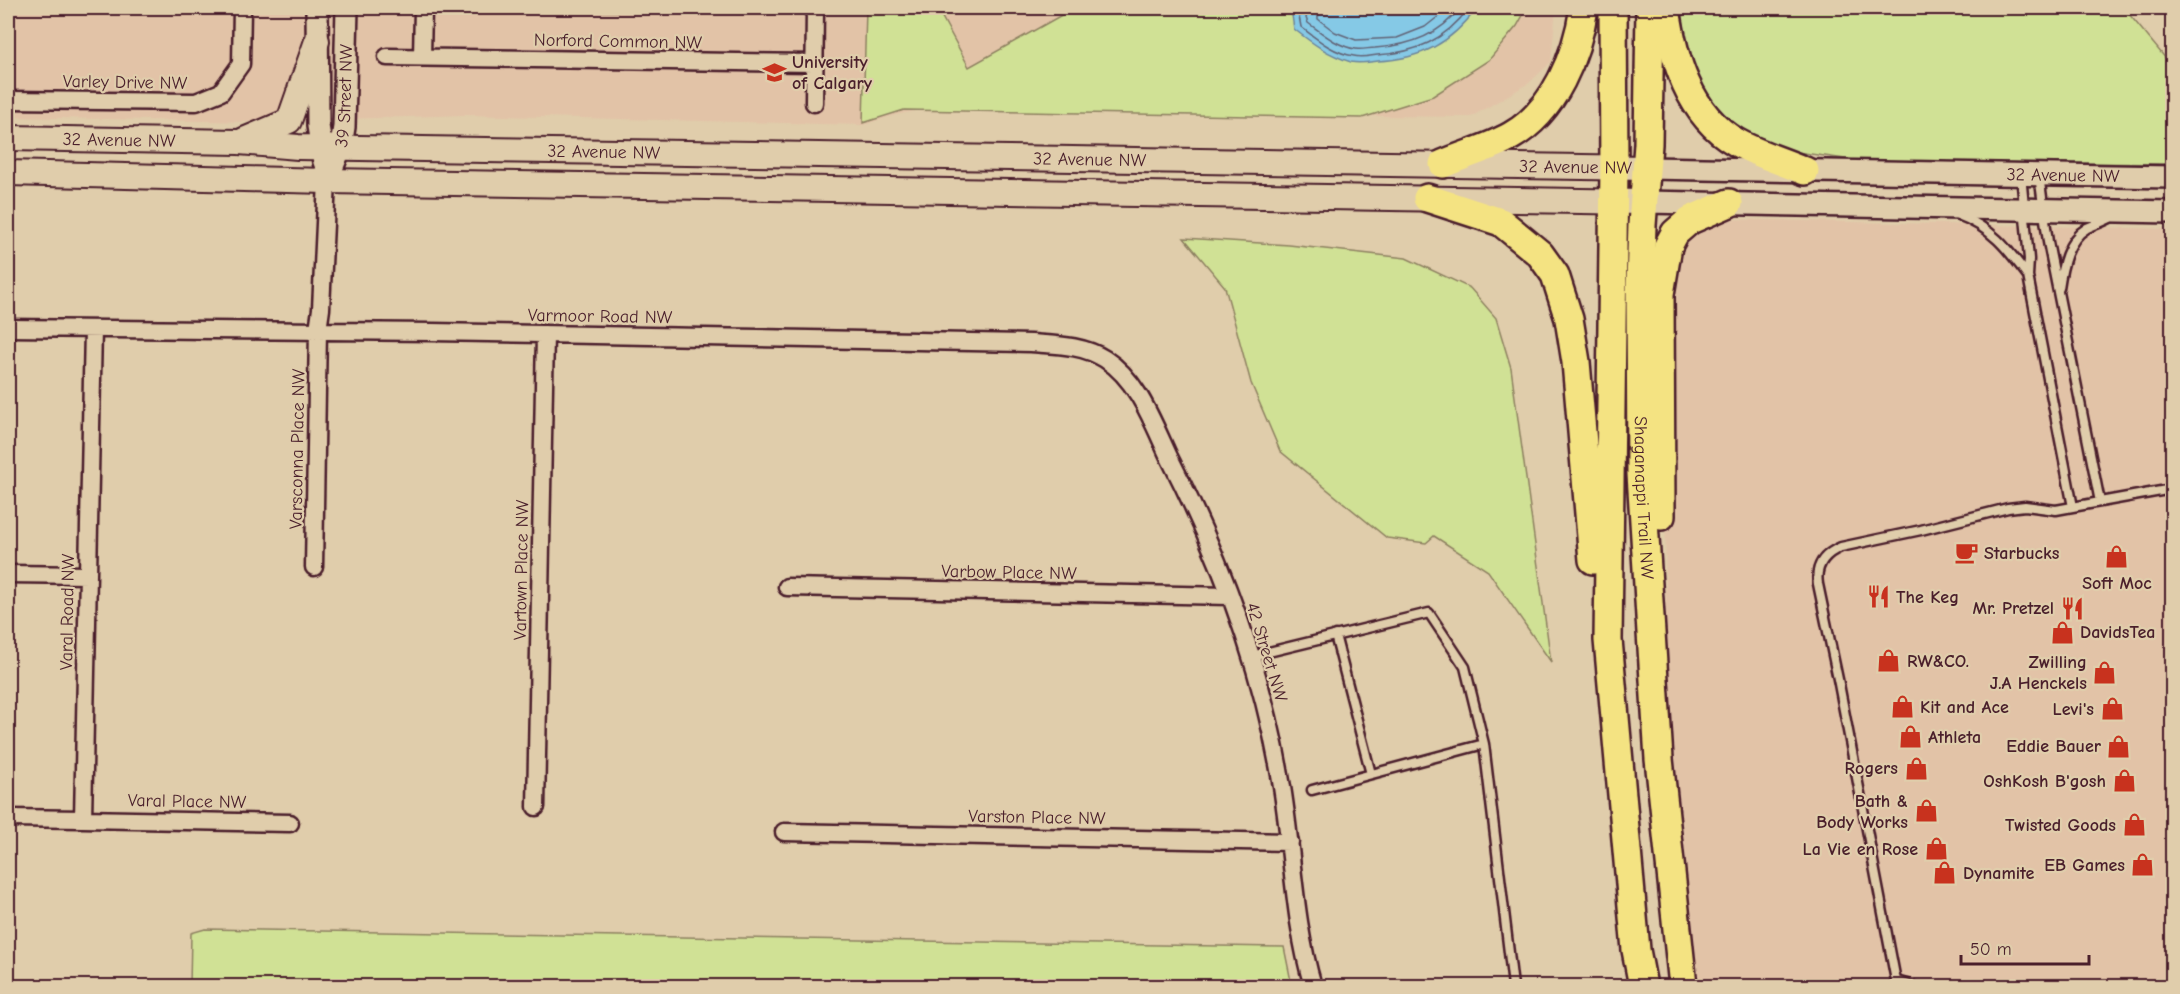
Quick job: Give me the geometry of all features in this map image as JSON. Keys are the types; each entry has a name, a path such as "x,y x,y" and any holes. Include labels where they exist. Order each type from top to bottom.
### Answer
{"main road":[{"path":"1443,164 1513,135 1540,112 1564,74 1577,40 1584,8"},
{"name":"Shaganappi Trail NW","path":"1613,8 1614,202 1608,640 1636,950 1643,987"},
{"name":"Shaganappi Trail NW","path":"1650,8 1647,168 1640,284 1640,463 1660,770 1683,987"},
{"path":"1666,8 1669,33 1680,71 1691,96 1714,124 1735,141 1804,171"},
{"path":"239,142 289,121 317,41"},
{"name":"32 Avenue NW","path":"8,138 239,142 298,147 1647,168"},
{"name":"32 Avenue NW","path":"8,173 327,181 1644,202"},
{"path":"1427,198 1501,222 1540,254 1555,275 1569,319 1576,362 1599,621 1608,640"},
{"path":"1648,577 1661,549 1660,294 1668,246 1675,233 1690,220 1729,203"}],"street":[{"name":"Varley Drive NW","path":"8,100 196,102 221,92 240,64 242,8"},
{"name":"39 Street NW","path":"317,8 317,41 331,146 318,330"},
{"name":"39 Street NW","path":"331,146 344,127 347,8"},
{"path":"422,57 423,8"},
{"path":"814,103 815,8"},
{"name":"Norford Common NW","path":"387,57 814,63"},
{"name":"32 Avenue NW","path":"1647,168 2172,177"},
{"name":"32 Avenue NW","path":"1644,202 2172,212"},
{"name":"Varmoor Road NW","path":"8,328 318,330 1031,344 1081,348 1104,358"},
{"name":"Varal Road NW","path":"83,819 93,329"},
{"name":"Varsconna Place NW","path":"314,567 318,330"},
{"name":"Vartown Place NW","path":"536,807 545,334"},
{"name":"42 Street NW","path":"1104,358 1125,376 1138,395 1178,475 1216,557 1252,656 1281,779 1300,934 1313,987"},
{"path":"8,573 88,575"},
{"name":"Varbow Place NW","path":"787,587 1230,596"},
{"path":"8,818 83,819"},
{"name":"Varal Place NW","path":"83,819 290,823"},
{"name":"Varston Place NW","path":"784,832 1290,842"}],"lane":[{"path":"2030,175 2033,209 2028,276 2073,507"},
{"path":"2030,175 2033,209 2058,294 2100,502"},
{"path":"1937,207 1973,221 2005,244 2028,276"},
{"path":"2058,294 2063,263 2076,236 2122,211"},
{"path":"1914,986 1896,984 1818,584 1820,565 1826,555 1841,547 1988,512 2019,506 2056,510 2172,489"},
{"path":"1252,656 1429,613 1465,667 1484,744 1513,987"},
{"path":"1335,635 1371,774"},
{"path":"1312,790 1484,744"}],"shaded area":[{"name":"University of Calgary","path":"8,8 1556,8 1551,62 1529,83 1471,117 916,111 863,125 466,115 250,122 8,117"},
{"path":"1716,219 2172,229 2172,986 1695,986 1666,753 1665,362 1680,242"}],"green space":[{"path":"446,8 760,8 761,14"},
{"path":"866,8 937,8 969,67 1074,8 1527,8 1517,26 1489,60 1433,96 1362,118 904,110 863,123"},
{"path":"1682,8 2124,8 2172,66 2172,164 1859,161 1768,146 1740,131 1708,99 1687,52"},
{"path":"1184,238 1289,245 1406,258 1470,288 1496,318 1511,368 1551,662 1488,571 1434,536 1426,543 1387,538 1280,451 1251,383 1225,287"},
{"path":"205,929 1284,947 1292,986 190,986 191,933"}],"water":[{"path":"1297,8 1477,8 1446,40 1422,53 1394,60 1357,63 1328,52 1294,29 1292,15"}],"place":[{"name":"University of Calgary","path":"774,72"},
{"name":"Starbucks","path":"1966,553"},
{"name":"Soft Moc","path":"2117,557"},
{"name":"The Keg","path":"1878,597"},
{"name":"Mr. Pretzel","path":"2072,608"},
{"name":"DavidsTea","path":"2062,632"},
{"name":"RW&CO.","path":"1889,661"},
{"name":"Zwilling J.A Henckels","path":"2105,672"},
{"name":"Kit and Ace","path":"1902,707"},
{"name":"Levi's","path":"2112,709"},
{"name":"Athleta","path":"1910,737"},
{"name":"Eddie Bauer","path":"2119,746"},
{"name":"Rogers","path":"1916,768"},
{"name":"OshKosh B'gosh","path":"2124,781"},
{"name":"Bath & Body Works","path":"1926,811"},
{"name":"Twisted Goods","path":"2134,825"},
{"name":"La Vie en Rose","path":"1936,849"},
{"name":"EB Games","path":"2143,865"},
{"name":"Dynamite","path":"1945,873"}]}
